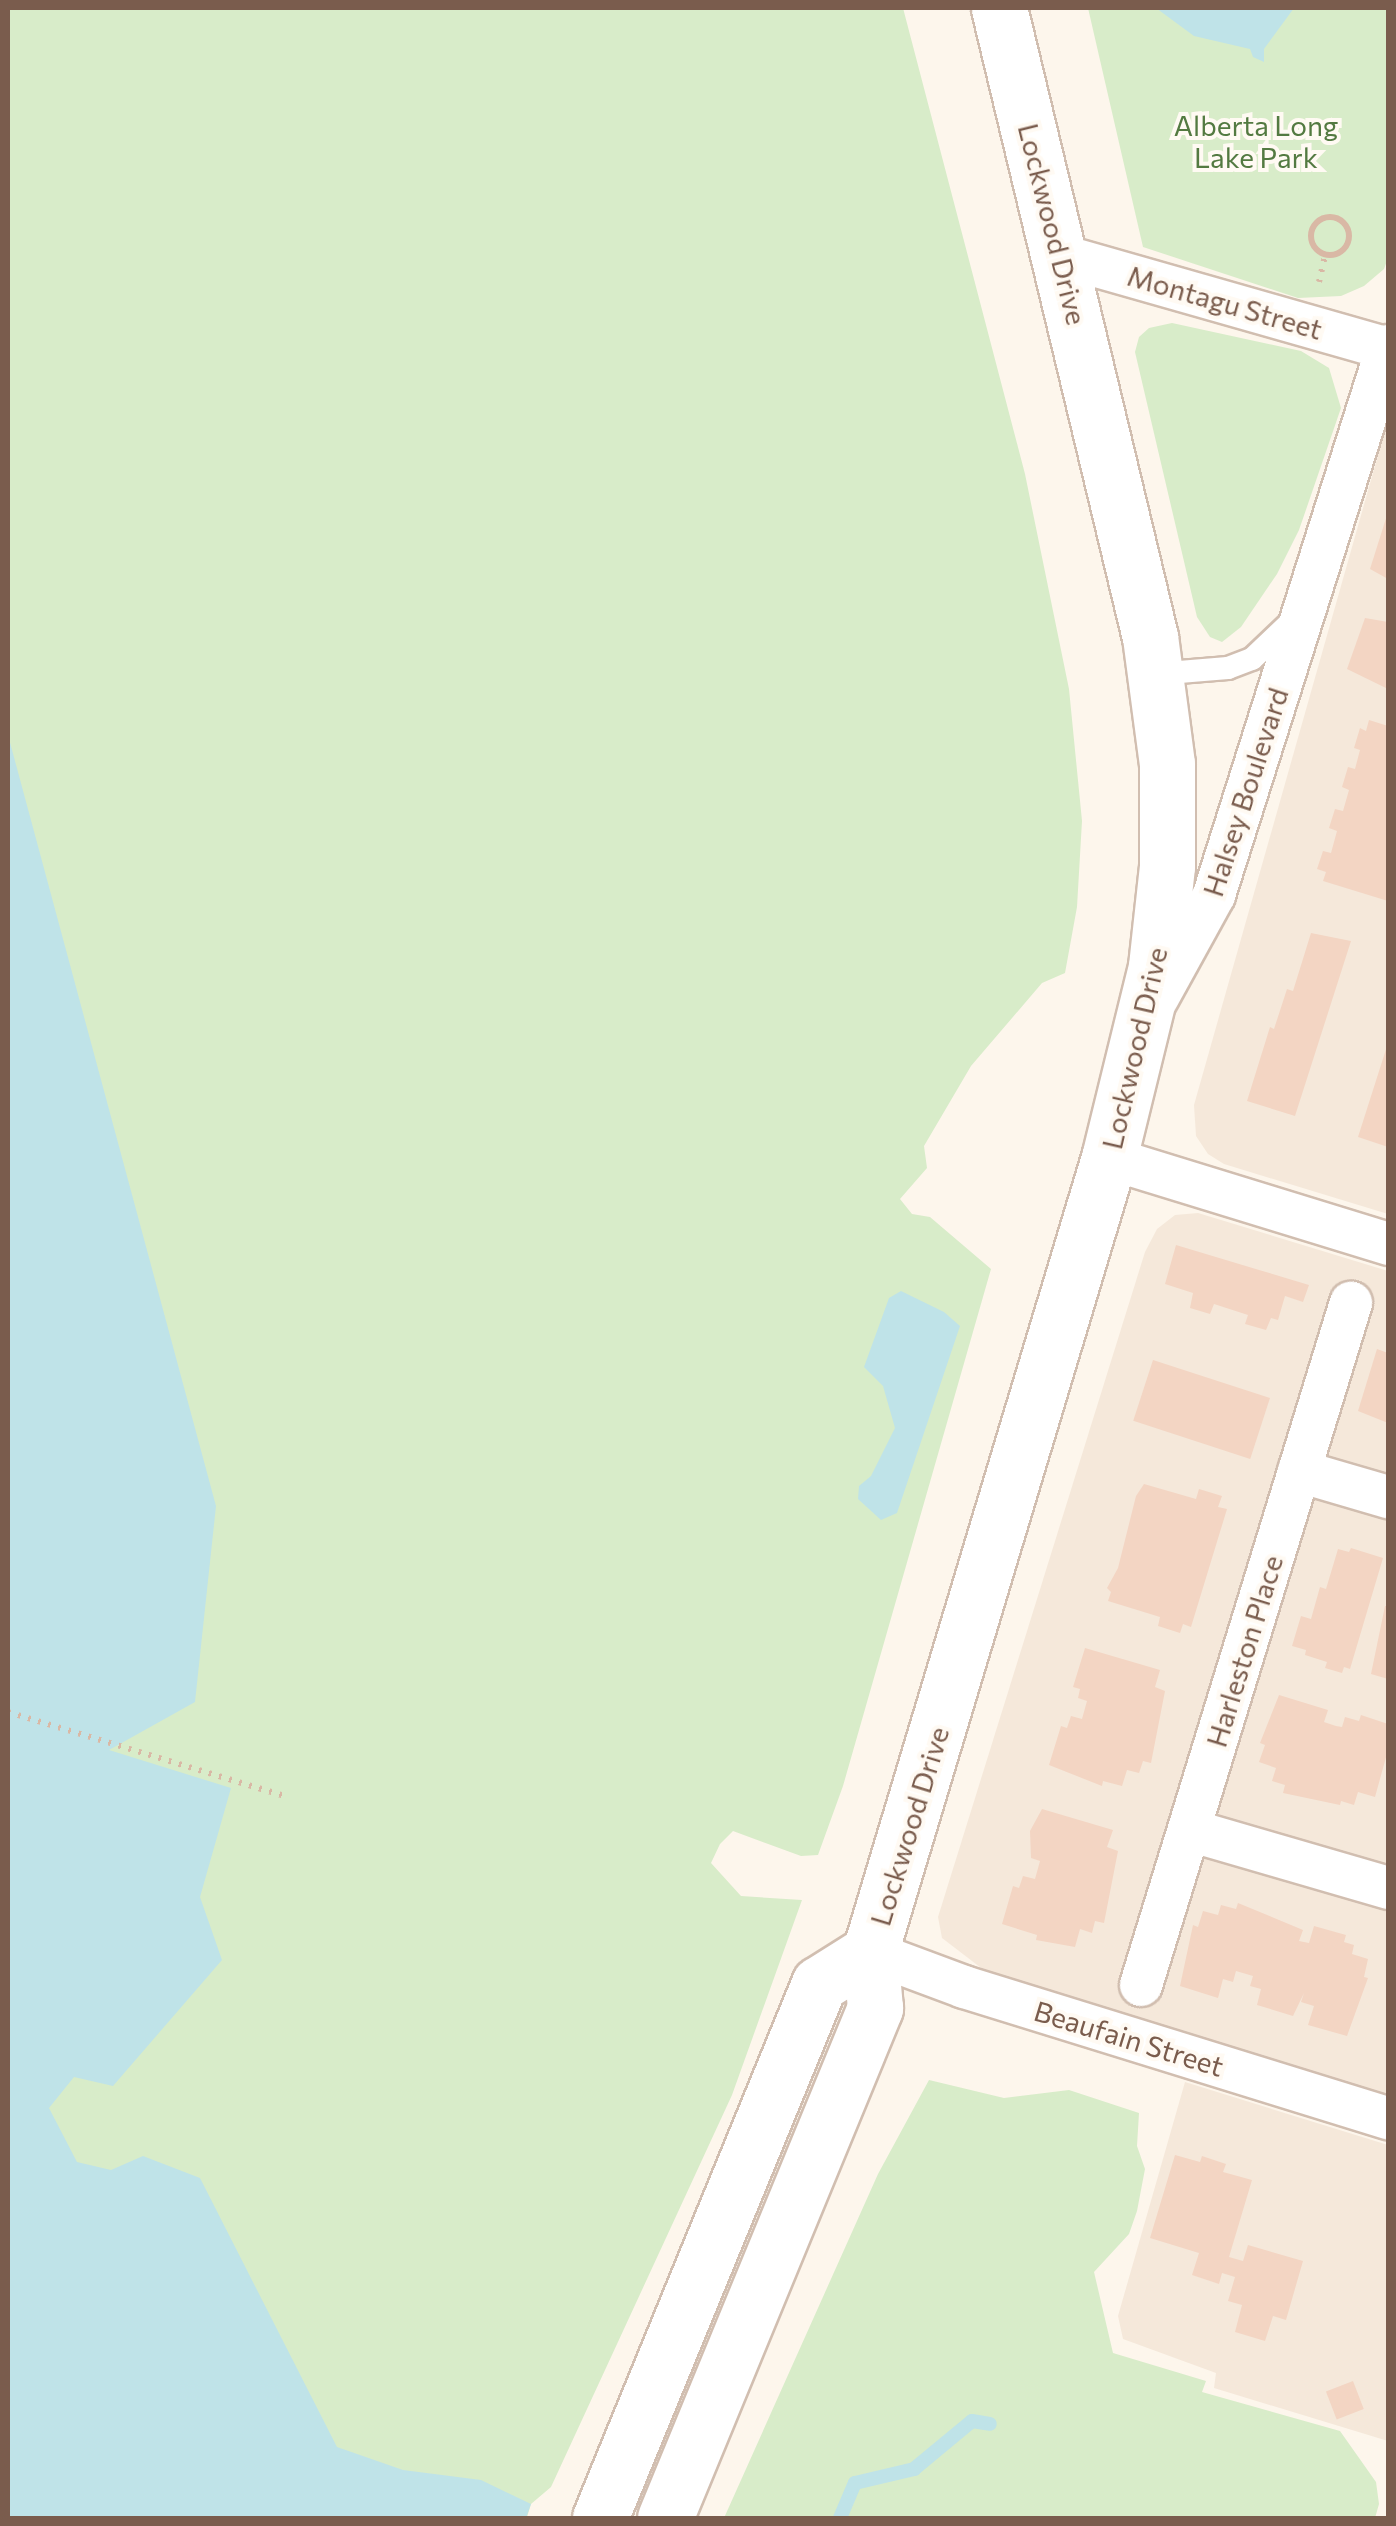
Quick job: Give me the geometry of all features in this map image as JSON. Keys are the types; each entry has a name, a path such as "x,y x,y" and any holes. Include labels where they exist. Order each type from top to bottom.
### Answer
{"main road":[{"name":"Lockwood Drive","path":"665,2518 875,2008 870,1952 1109,1158 1156,966 1166,866 1167,764 1155,674 1062,256 1000,8"},
{"name":"Lockwood Drive","path":"600,2518 819,1984 870,1952"}],"street":[{"name":"Montagu Street","path":"1062,256 1388,348"},
{"name":"Halsey Boulevard","path":"1141,1028 1214,895 1388,348"},
{"path":"1109,1158 1388,1244"},
{"name":"Harleston Place","path":"1142,1984 1351,1303"},
{"path":"1299,1471 1388,1498"},
{"path":"1189,1830 1388,1888"},
{"name":"Beaufain Street","path":"870,1952 964,1987 1388,2118"}],"lane":[{"name":"Halsey Boulevard","path":"1155,674 1228,668 1252,659 1306,604"}],"path":[{"path":"1331,216 1343,221 1350,240 1344,251 1325,256 1314,248 1311,230 1319,220 1331,216"},
{"path":"1319,282 1325,256"},
{"path":"8,1712 288,1797"}],"shaded area":[{"path":"1388,420 1388,1214 1224,1164 1208,1154 1196,1136 1194,1105"},
{"path":"1198,1213 1388,1271 1388,2095 989,1974 942,1938 938,1917 1145,1252 1157,1229 1175,1215"},
{"path":"1185,2082 1388,2145 1388,2441 1214,2388 1216,2373 1123,2339 1118,2316"}],"green space":[{"path":"8,8 903,8 1025,474 1069,689 1082,821 1077,907 1065,973 1042,983 971,1066 924,1146 927,1168 900,1199 912,1214 930,1217 991,1269 843,1786 818,1855 801,1856 733,1831 720,1844 711,1863 741,1896 802,1900 732,2095 551,2487 531,2504 527,2517 311,2467 37,2156 8,1712"},
{"name":"Alberta Long Lake Park","path":"1088,8 1388,8 1388,258 1384,269 1364,286 1341,296 1298,298 1143,247"},
{"path":"1172,323 1301,351 1329,368 1341,408 1299,530 1277,574 1241,627 1222,642 1210,637 1197,617 1135,352 1139,337 1149,328"},
{"path":"929,2080 1004,2098 1069,2090 1139,2113 1137,2146 1145,2169 1137,2211 1129,2234 1094,2272 1113,2353 1206,2381 1202,2392 1340,2431 1376,2482 1379,2504 1375,2518 724,2518 878,2174"}],"water":[{"path":"1156,8 1294,8 1264,49 1264,62 1253,57 1250,49 1194,36"},
{"path":"8,735 216,1506 195,1702 109,1750 231,1788 200,1897 222,1960 113,2086 74,2077 49,2108 77,2162 111,2170 143,2156 200,2178 337,2447 403,2470 481,2480 531,2504 526,2518 8,2518"},
{"path":"901,1291 944,1312 960,1326 897,1513 881,1520 858,1499 859,1486 871,1476 895,1428 883,1386 864,1367 889,1298"}],"building":[{"path":"1388,512 1388,579 1370,569"},
{"path":"1365,618 1388,622 1388,689 1347,669"},
{"path":"1369,720 1388,726 1388,901 1323,881 1326,872 1317,869 1323,851 1331,853 1337,831 1329,828 1335,809 1343,811 1349,790 1342,787 1348,767 1355,769 1360,750 1354,748 1360,728 1366,731"},
{"path":"1311,933 1351,941 1295,1116 1247,1101 1270,1027 1274,1029 1287,989 1293,991"},
{"path":"1388,1043 1388,1147 1358,1137"},
{"path":"1176,1245 1309,1285 1303,1302 1285,1296 1278,1320 1271,1318 1266,1330 1245,1324 1248,1315 1214,1304 1210,1314 1190,1308 1193,1293 1165,1284"},
{"path":"1377,1349 1388,1353 1388,1423 1358,1411"},
{"path":"1153,1360 1270,1398 1250,1459 1133,1421"},
{"path":"1144,1484 1196,1499 1199,1489 1222,1496 1218,1507 1227,1509 1191,1627 1183,1624 1180,1633 1158,1626 1160,1617 1108,1601 1111,1592 1107,1588 1118,1568 1136,1496"},
{"path":"1351,1548 1383,1558 1350,1669 1344,1667 1342,1673 1325,1668 1327,1662 1292,1646 1301,1616 1311,1619 1320,1587 1326,1589 1338,1549 1349,1552"},
{"path":"1388,1606 1388,1679 1371,1674"},
{"path":"1085,1648 1160,1670 1155,1687 1165,1691 1151,1763 1143,1761 1139,1773 1127,1770 1122,1786 1103,1781 1102,1786 1049,1765 1061,1726 1067,1728 1071,1716 1082,1719 1087,1701 1078,1698 1080,1689 1073,1687"},
{"path":"1279,1695 1328,1710 1324,1722 1336,1726 1342,1727 1345,1717 1359,1721 1361,1715 1388,1724 1388,1750 1375,1797 1358,1792 1354,1805 1341,1801 1340,1805 1283,1793 1285,1785 1272,1781 1276,1768 1259,1762 1265,1745 1260,1743"},
{"path":"1042,1809 1113,1830 1107,1847 1118,1851 1104,1923 1095,1921 1092,1933 1080,1929 1075,1947 1036,1940 1037,1935 1002,1924 1013,1886 1019,1888 1023,1876 1035,1879 1040,1861 1031,1858 1030,1831"},
{"path":"1238,1903 1303,1930 1299,1941 1309,1943 1314,1926 1346,1935 1344,1942 1354,1945 1352,1954 1368,1959 1364,1977 1368,1978 1347,2036 1308,2025 1314,2006 1301,2002 1304,1993 1293,2016 1257,2005 1261,1989 1250,1986 1253,1976 1236,1971 1233,1982 1223,1979 1218,1998 1180,1986 1193,1925 1198,1927 1203,1911 1218,1915 1221,1905 1236,1909"},
{"path":"1175,2155 1200,2162 1202,2156 1226,2164 1223,2172 1252,2180 1229,2257 1243,2261 1248,2245 1303,2261 1286,2320 1273,2316 1265,2341 1235,2332 1242,2305 1228,2301 1235,2277 1222,2273 1219,2284 1192,2275 1199,2253 1150,2238"},
{"path":"1353,2381 1364,2409 1337,2419 1326,2391"}],"waterway":[{"path":"840,2518 855,2483 914,2469 972,2421 990,2424"}]}
